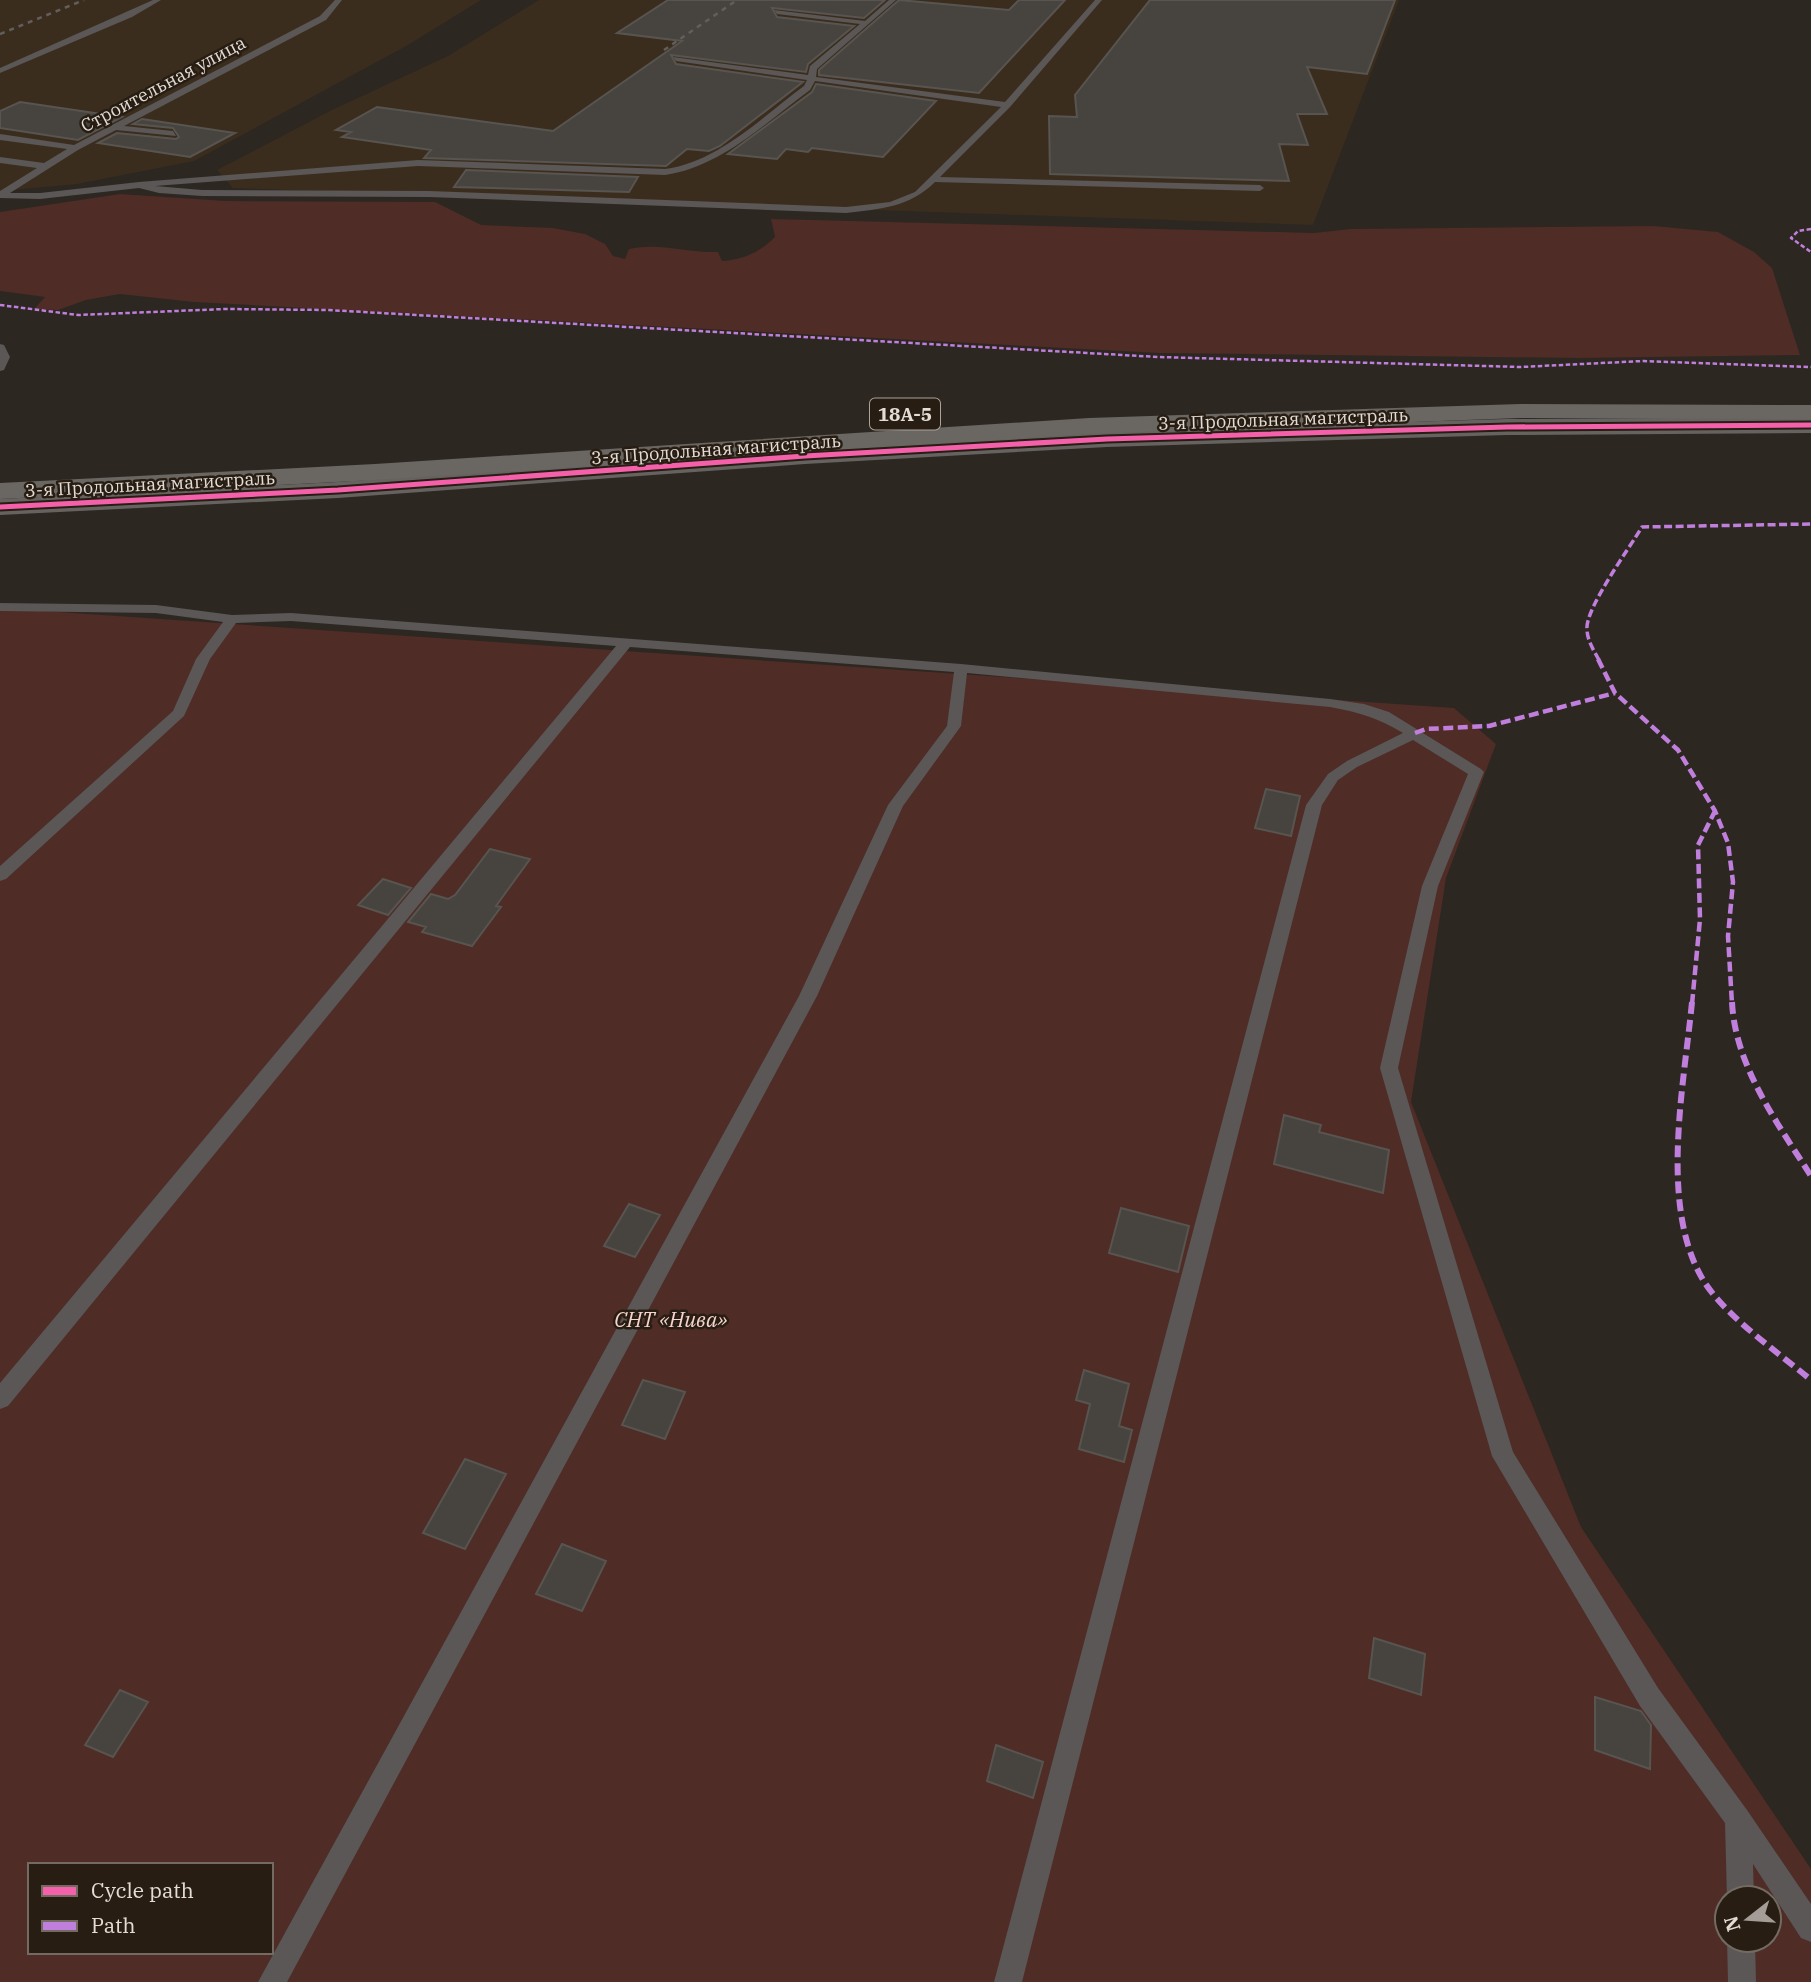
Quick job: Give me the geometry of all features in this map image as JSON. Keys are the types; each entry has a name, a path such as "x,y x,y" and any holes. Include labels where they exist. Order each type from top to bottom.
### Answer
{"highway":[{"name":"3-я Продольная магистраль","path":"940,412 1437,393 1811,391"},
{"name":"3-я Продольная магистраль","path":"0,491 375,472 1089,426 1520,411 1811,412"},
{"name":"3-я Продольная магистраль","path":"104,462 378,448 760,423"}],"street":[{"path":"0,507 324,491 804,456 1107,439 1507,427 1811,425"}],"lane":[{"path":"0,71 158,0"},
{"name":"Строительная улица","path":"0,195 75,148 323,18 339,0"},
{"path":"0,195 25,197 139,185 418,163 470,163 640,172 676,170 710,159 807,88 813,68 893,0"},
{"path":"139,185 159,190 202,194 429,194 846,210 892,205 910,200 1007,106 1099,0"},
{"path":"777,12 867,23"},
{"path":"676,59 1007,106"},
{"path":"115,127 173,134"},
{"path":"0,137 75,148"},
{"path":"0,159 44,166"},
{"path":"933,179 1260,188"},
{"path":"0,348 5,357 0,368"},
{"path":"0,607 156,609 232,619 291,617 961,668 1331,703 1364,708 1384,715 1476,772 1430,886 1389,1068 1503,1456 1650,1697 1738,1819 1811,1928"},
{"path":"0,875 179,713 203,659 232,619"},
{"path":"0,1399 625,644"},
{"path":"272,1982 808,996 896,805 954,726 961,668"},
{"path":"1008,1982 1314,805 1333,777 1342,770 1415,733"},
{"path":"1738,1819 1740,1884"},
{"path":"1741,1954 1742,1982"}],"shaded area":[{"path":"0,0 481,0 408,45 194,161 77,184 0,191"},
{"path":"539,0 1399,0 1313,225 233,188 217,170 332,110 448,56"}],"green space":[{"path":"120,194 226,201 435,202 481,225 553,228 585,234 605,244 613,256 625,259 629,249 662,247 718,252 722,261 737,259 757,251 775,237 771,219 1314,233 1351,229 1654,226 1718,232 1754,252 1772,268 1800,355 1577,358 1160,353 194,302 120,294 86,300 58,310 34,309 45,297 0,291 0,212"},
{"name":"СНТ «Нива»","path":"0,608 1454,708 1496,744 1446,878 1411,1102 1581,1527 1811,1869 1811,1982 0,1982"}],"building":[{"path":"668,0 885,0 864,18 772,8 777,17 854,26 808,64 806,72 671,55 676,64 803,82 720,146 709,151 687,149 666,166 424,158 431,150 342,137 351,132 336,130 377,107 553,131 682,41 617,33"},
{"path":"899,0 1009,10 1019,0 1065,0 979,93 819,75 819,70"},
{"path":"1150,0 1395,0 1367,74 1307,67 1327,114 1297,114 1308,145 1279,144 1289,181 1050,174 1049,116 1077,117 1075,95"},
{"path":"816,84 936,101 883,157 812,148 808,152 786,149 777,159 728,154 812,92"},
{"path":"20,102 122,117 78,140 0,128 0,111"},
{"path":"142,119 235,133 190,157 98,143 117,133 176,139 179,137 173,128 133,124"},
{"path":"466,170 638,177 629,192 454,187"},
{"path":"1266,789 1300,796 1291,836 1255,828"},
{"path":"490,849 530,859 496,906 501,907 472,946 422,932 426,927 408,922 431,894 448,899 455,895"},
{"path":"383,879 411,888 388,915 358,905"},
{"path":"1284,1115 1321,1125 1319,1132 1389,1150 1383,1193 1274,1164"},
{"path":"629,1204 660,1215 635,1257 604,1246"},
{"path":"1121,1208 1189,1226 1178,1272 1109,1253"},
{"path":"1084,1370 1129,1384 1119,1426 1132,1430 1124,1462 1079,1449 1090,1404 1076,1400"},
{"path":"643,1380 685,1392 665,1439 622,1425"},
{"path":"465,1459 506,1474 465,1549 423,1533"},
{"path":"562,1544 606,1561 582,1611 536,1594"},
{"path":"1374,1638 1425,1654 1421,1695 1369,1678"},
{"path":"120,1690 148,1702 113,1757 85,1745"},
{"path":"1595,1697 1641,1711 1651,1725 1650,1769 1595,1750"},
{"path":"996,1745 1043,1762 1033,1798 987,1781"}],"railway":[{"path":"0,34 84,0"},
{"path":"664,50 737,0"}],"marked path":[{"path":"1811,229 1798,231 1791,238 1811,252"},
{"path":"0,305 78,315 225,309 328,310 1158,357 1521,367 1643,361 1811,367"},
{"path":"1811,524 1642,527 1591,610 1586,626 1588,638 1615,693 1678,750 1715,811 1728,843 1733,882 1728,936 1732,1010 1744,1055 1767,1108 1811,1176"},
{"path":"1415,733 1426,729 1489,726 1615,693"},
{"path":"1715,811 1698,845 1700,919 1676,1172 1688,1250 1706,1285 1744,1325 1811,1380"}],"cycle path":[{"path":"0,507 338,490 805,456 1107,439 1507,427 1811,425"}]}
